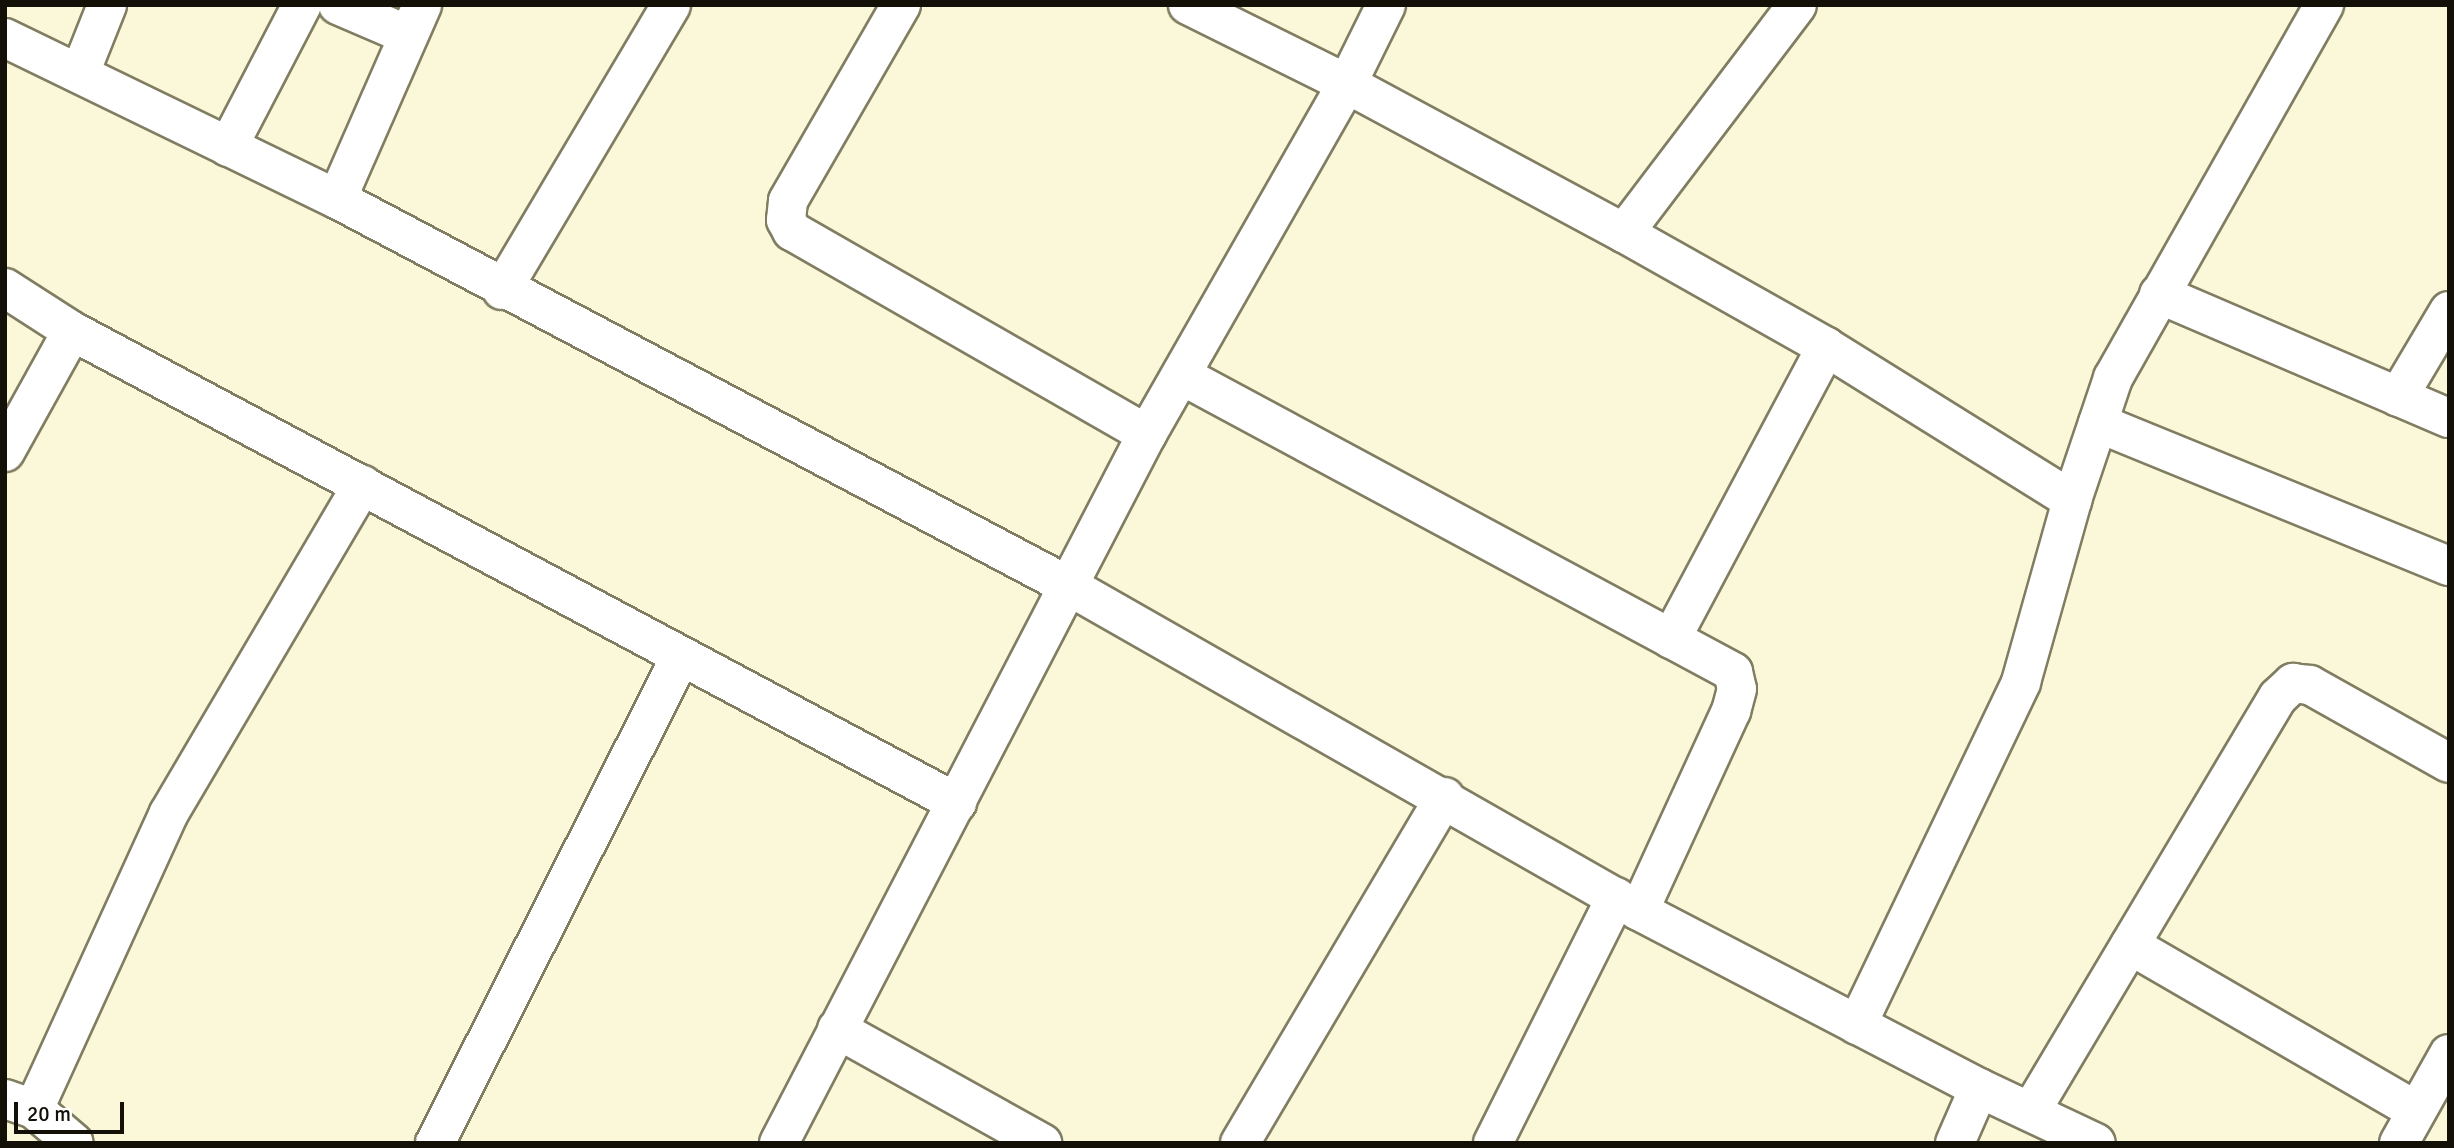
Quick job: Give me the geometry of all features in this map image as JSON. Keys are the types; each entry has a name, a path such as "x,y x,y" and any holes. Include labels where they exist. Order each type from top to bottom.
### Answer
{"street":[{"path":"80,73 107,5"},
{"path":"228,147 302,5"},
{"path":"337,199 415,20 338,5"},
{"path":"502,290 671,5"},
{"path":"901,5 788,201 786,220 792,231 1147,433"},
{"path":"1188,5 1348,85 1624,233 1826,347 2072,500"},
{"path":"779,1143 1147,433 1348,85 1386,5"},
{"path":"1624,233 1797,5"},
{"path":"1857,1025 2021,682 2072,500 2113,378 2324,5"},
{"path":"5,38 337,199 502,290 1067,585 1444,797 1627,904 1979,1088 2096,1143"},
{"path":"5,288 72,331 957,803"},
{"path":"2159,294 2449,418"},
{"path":"2398,397 2449,311"},
{"path":"5,452 72,331"},
{"path":"1671,639 1826,347"},
{"path":"1181,375 1733,672 1737,690 1731,711 1493,1143"},
{"path":"2098,423 2449,566"},
{"path":"74,1143 20,1104 169,813 362,485"},
{"path":"435,1143 681,656"},
{"path":"2031,1111 2278,697 2293,683 2310,685 2449,764"},
{"path":"1240,1143 1444,797"},
{"path":"2130,945 2407,1127 2447,1061"},
{"path":"837,1029 1042,1143"},
{"path":"1955,1143 1979,1088"}]}
